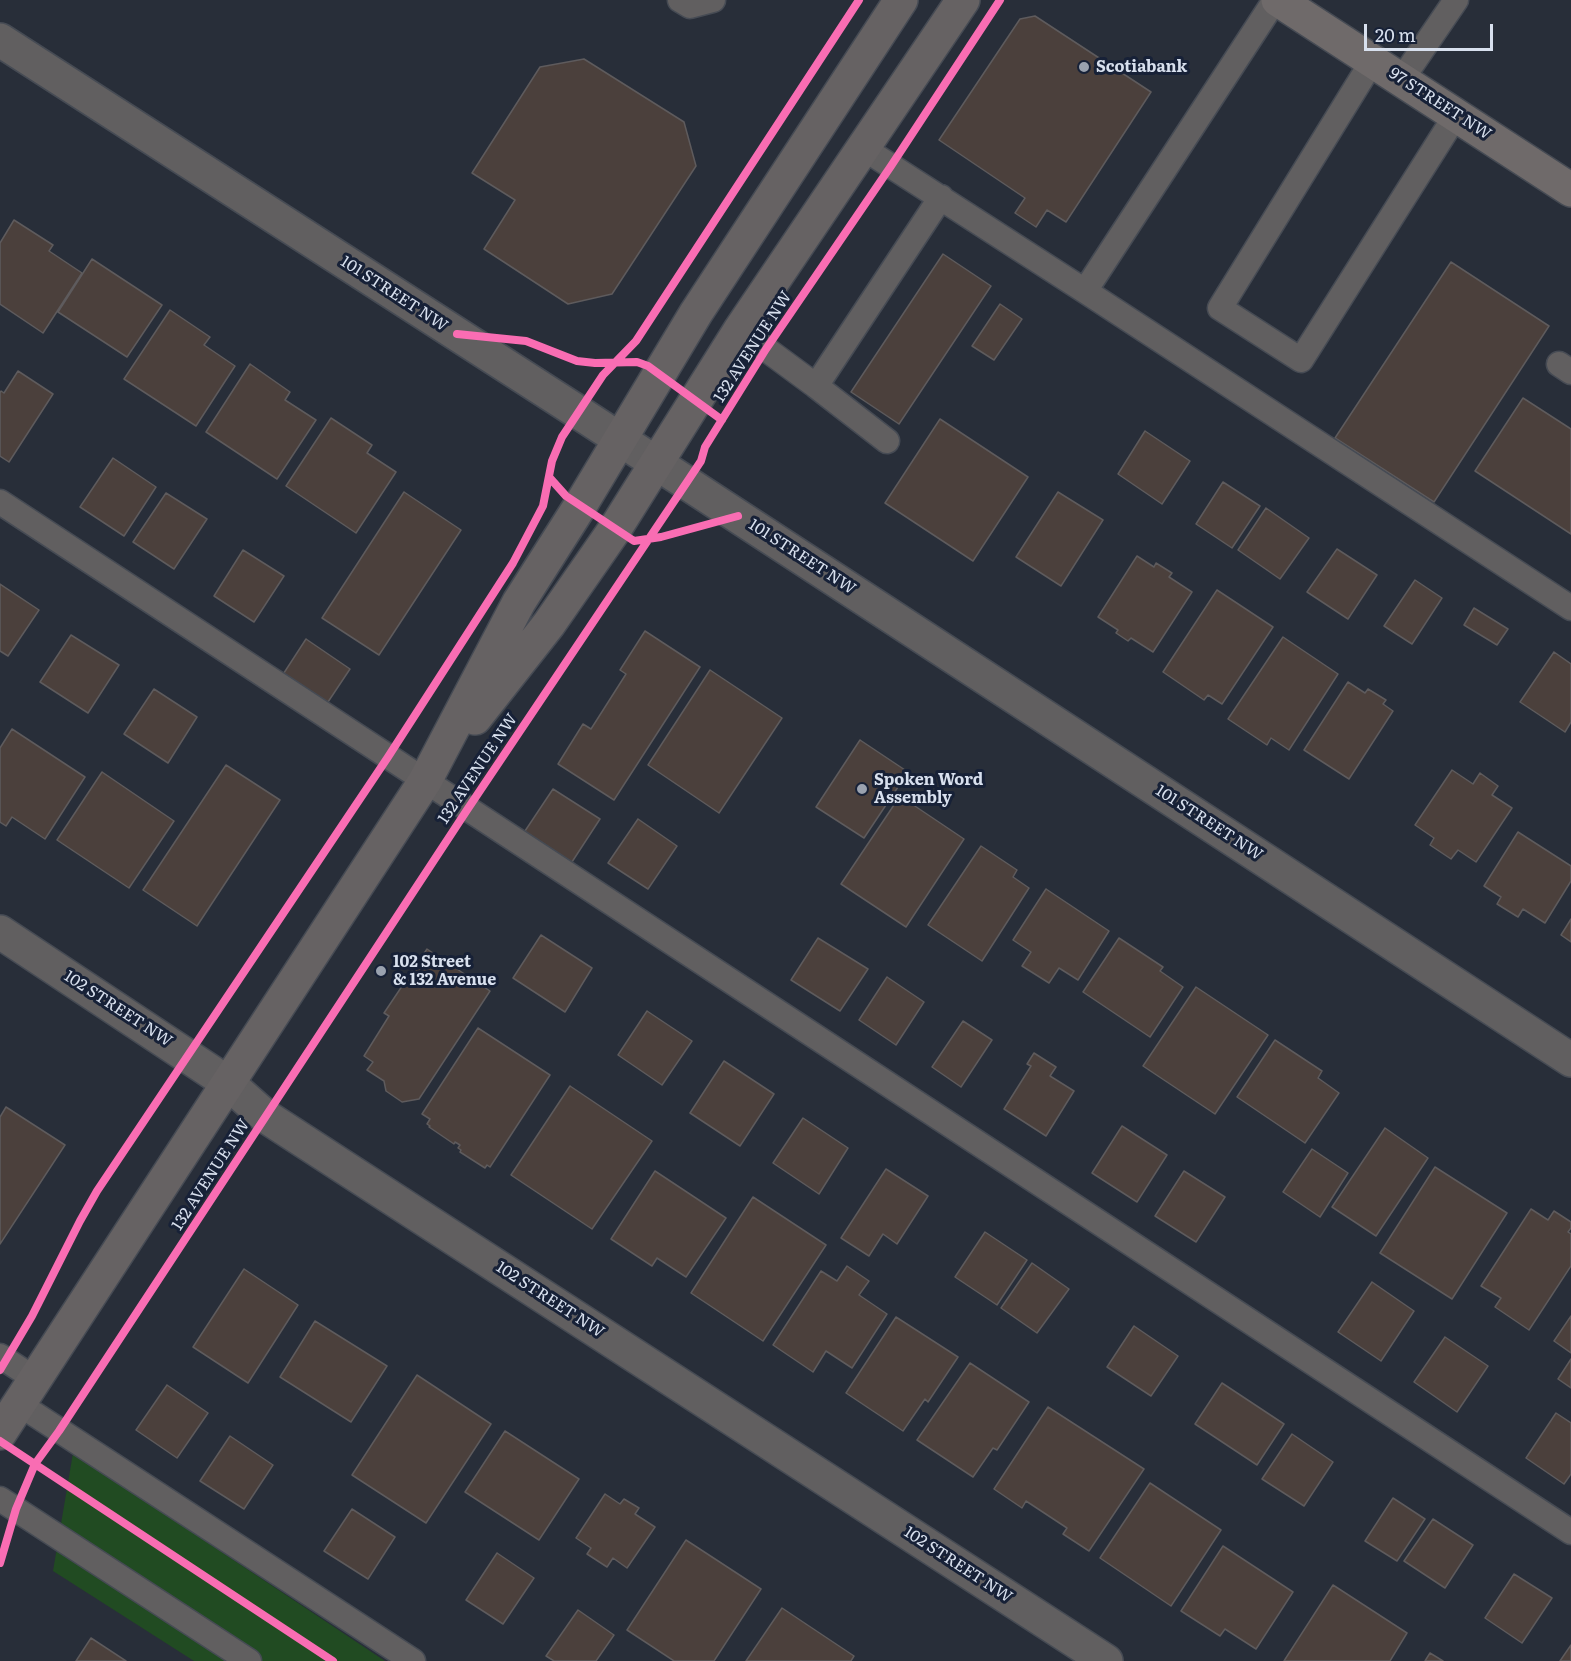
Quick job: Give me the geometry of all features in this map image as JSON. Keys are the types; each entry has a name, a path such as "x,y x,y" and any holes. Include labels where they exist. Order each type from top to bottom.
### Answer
{"main road":[{"name":"97 STREET NW","path":"1276,0 1373,60 1571,190"}],"street":[{"name":"132 AVENUE NW","path":"0,1432 424,782 519,602 696,313 902,0"},
{"name":"132 AVENUE NW","path":"424,782 549,624 615,529 740,330 963,0"},
{"name":"101 STREET NW","path":"0,40 657,463 1571,1060"},
{"name":"102 STREET NW","path":"0,932 228,1083 266,1116 1106,1661"}],"lane":[{"path":"680,0 690,6 713,0"},
{"path":"1085,291 1276,0"},
{"path":"1402,79 1456,0"},
{"path":"1373,60 1220,308 1301,360 1456,115"},
{"path":"863,147 1571,608"},
{"path":"816,386 941,197"},
{"path":"740,330 887,441"},
{"path":"0,502 1571,1532"},
{"path":"0,1356 27,1391 413,1661"},
{"path":"0,1499 249,1661"}],"green space":[{"path":"73,1453 385,1661 194,1661 53,1571"}],"building":[{"path":"1035,16 1151,92 1066,222 1047,210 1036,227 1015,213 1025,198 939,140 1020,19"},
{"path":"584,59 684,122 696,166 612,294 568,304 484,249 515,200 472,173 540,67"},
{"path":"14,220 53,245 49,251 82,273 43,333 0,304 0,243"},
{"path":"943,254 991,286 899,424 851,392"},
{"path":"92,259 162,305 127,357 58,312"},
{"path":"1451,262 1549,326 1434,502 1335,438"},
{"path":"1000,304 1022,319 994,360 972,346"},
{"path":"170,310 210,337 204,345 235,366 196,426 124,379"},
{"path":"250,364 290,392 285,400 316,420 277,479 206,432"},
{"path":"18,371 53,394 9,462 0,456 0,393 1,391 4,393"},
{"path":"1523,398 1571,429 1571,534 1475,471"},
{"path":"331,418 372,445 367,453 396,472 356,533 286,486"},
{"path":"940,419 1028,477 973,561 885,503"},
{"path":"1145,431 1190,461 1162,504 1118,474"},
{"path":"113,458 156,487 124,536 80,507"},
{"path":"1223,482 1260,506 1232,548 1196,524"},
{"path":"404,492 461,530 379,655 322,618"},
{"path":"1058,492 1103,520 1061,586 1016,557"},
{"path":"166,493 207,519 174,569 133,542"},
{"path":"1266,508 1309,538 1280,579 1238,550"},
{"path":"1337,549 1377,575 1348,619 1307,592"},
{"path":"243,550 284,576 254,622 214,596"},
{"path":"1137,556 1154,567 1156,563 1172,573 1169,577 1192,592 1153,652 1131,638 1128,641 1116,633 1118,630 1098,617"},
{"path":"1415,580 1442,598 1412,644 1384,626"},
{"path":"0,584 39,610 8,656 0,651"},
{"path":"1217,590 1273,627 1222,704 1208,695 1204,700 1163,672"},
{"path":"1474,608 1508,629 1497,645 1464,625"},
{"path":"645,631 700,667 614,800 558,764 583,724 591,729 626,674 620,670"},
{"path":"71,635 119,665 88,713 40,682"},
{"path":"1283,637 1338,674 1289,750 1271,738 1267,745 1228,719"},
{"path":"306,639 350,669 324,708 280,679"},
{"path":"1554,652 1571,664 1571,722 1565,732 1520,702"},
{"path":"710,670 782,718 719,813 648,765"},
{"path":"1348,682 1365,693 1368,689 1386,700 1383,704 1393,711 1349,779 1304,750"},
{"path":"154,689 197,717 168,763 124,734"},
{"path":"12,729 85,777 45,839 12,817 6,826 0,822 0,748"},
{"name":"Spoken Word Assembly","path":"860,740 908,772 864,838 816,807"},
{"path":"226,765 280,800 197,926 143,890"},
{"path":"1452,770 1473,784 1480,773 1498,786 1492,795 1512,808 1476,862 1458,850 1451,859 1430,845 1434,838 1415,825"},
{"path":"102,772 174,821 129,888 57,840"},
{"path":"553,789 600,819 570,865 523,834"},
{"path":"900,796 964,839 906,927 841,884"},
{"path":"638,819 677,846 648,889 608,863"},
{"path":"1518,832 1571,866 1571,881 1545,923 1523,909 1518,917 1497,904 1501,897 1484,886"},
{"path":"981,846 1017,870 1013,877 1029,888 982,961 928,925"},
{"path":"1046,889 1109,931 1078,980 1059,968 1049,983 1022,966 1031,952 1013,940"},
{"path":"1571,919 1571,942 1561,935"},
{"path":"541,935 592,968 565,1012 513,978"},
{"path":"818,938 868,969 840,1011 791,980"},
{"path":"1119,938 1163,967 1160,971 1183,987 1150,1037 1083,992"},
{"path":"427,949 490,991 419,1099 402,1102 386,1091 384,1081 367,1070 373,1062 364,1056 389,1016 384,1013"},
{"path":"887,977 924,1002 896,1045 859,1020"},
{"path":"1196,987 1268,1035 1215,1114 1143,1066"},
{"path":"647,1011 692,1041 662,1085 618,1055"},
{"path":"963,1021 992,1040 961,1087 932,1067"},
{"path":"478,1028 550,1075 490,1167 487,1165 485,1168 460,1152 458,1148 460,1145 455,1142 454,1144 429,1127 427,1124 430,1119 422,1114"},
{"path":"1275,1040 1322,1071 1318,1078 1339,1093 1305,1143 1237,1097"},
{"path":"1034,1053 1056,1067 1050,1076 1074,1091 1046,1136 1004,1109 1031,1066 1027,1064"},
{"path":"724,1061 774,1094 740,1146 690,1113"},
{"path":"570,1086 652,1141 592,1229 511,1175"},
{"path":"6,1107 65,1145 0,1244 0,1117"},
{"path":"803,1118 848,1148 819,1194 773,1163"},
{"path":"1122,1126 1167,1155 1137,1202 1092,1173"},
{"path":"1385,1128 1428,1158 1376,1236 1332,1207"},
{"path":"1312,1149 1348,1173 1320,1217 1283,1192"},
{"path":"1435,1167 1507,1213 1452,1299 1380,1253"},
{"path":"886,1169 928,1196 897,1244 883,1234 869,1256 841,1238"},
{"path":"655,1171 726,1218 686,1277 657,1258 652,1266 611,1239"},
{"path":"1184,1171 1225,1197 1196,1242 1155,1216"},
{"path":"753,1197 826,1245 763,1341 691,1293"},
{"path":"1531,1209 1548,1220 1554,1211 1571,1222 1568,1232 1571,1234 1571,1266 1529,1330 1495,1307 1501,1298 1481,1286"},
{"path":"985,1232 1027,1260 997,1305 955,1277"},
{"path":"1032,1263 1069,1289 1037,1333 1001,1308"},
{"path":"847,1266 869,1281 859,1295 887,1314 852,1368 826,1351 813,1372 773,1345 821,1271 837,1281"},
{"path":"244,1269 298,1305 248,1383 193,1347"},
{"path":"1372,1282 1414,1311 1381,1361 1338,1332"},
{"path":"1571,1316 1571,1353 1554,1341"},
{"path":"896,1317 958,1357 928,1402 925,1399 903,1431 846,1393"},
{"path":"315,1321 387,1366 351,1422 280,1377"},
{"path":"1134,1326 1178,1356 1151,1396 1107,1367"},
{"path":"1445,1337 1488,1366 1457,1412 1414,1382"},
{"path":"1571,1359 1571,1388 1558,1379"},
{"path":"970,1363 1029,1402 997,1450 993,1448 973,1477 917,1440"},
{"path":"417,1375 491,1424 426,1523 352,1475"},
{"path":"1222,1383 1284,1424 1257,1465 1195,1424"},
{"path":"167,1385 208,1413 177,1458 136,1430"},
{"path":"1048,1407 1144,1469 1089,1551 1063,1534 1067,1528 1026,1501 1022,1508 994,1489"},
{"path":"1556,1413 1571,1423 1571,1474 1564,1484 1526,1458"},
{"path":"505,1431 579,1479 539,1540 465,1492"},
{"path":"1292,1434 1333,1462 1304,1506 1262,1479"},
{"path":"230,1436 273,1465 244,1509 200,1481"},
{"path":"1150,1483 1221,1530 1171,1606 1100,1558"},
{"path":"605,1494 620,1504 624,1499 639,1508 635,1514 655,1527 627,1568 613,1558 607,1567 587,1554 591,1548 576,1538"},
{"path":"1393,1498 1425,1519 1397,1561 1365,1541"},
{"path":"352,1509 395,1537 368,1579 324,1551"},
{"path":"1433,1519 1473,1545 1445,1588 1404,1561"},
{"path":"686,1540 761,1589 714,1661 674,1661 627,1630"},
{"path":"1223,1546 1293,1592 1256,1649 1225,1629 1220,1636 1181,1611"},
{"path":"497,1553 534,1578 503,1624 466,1600"},
{"path":"1514,1574 1552,1598 1522,1643 1485,1618"},
{"path":"1333,1585 1407,1633 1390,1661 1284,1661"},
{"path":"782,1608 854,1656 851,1661 746,1661"},
{"path":"578,1610 614,1635 596,1661 554,1661 546,1656"},
{"path":"91,1638 126,1661 76,1661"},
{"path":"1571,1645 1571,1661 1560,1661"},
{"path":"1430,1653 1443,1661 1425,1661"}],"cycle path":[{"path":"0,1370 32,1316 97,1191 388,757 513,563 543,506 552,461 562,437 603,375 636,341 859,0"},
{"path":"0,1563 16,1509 35,1464 59,1431 467,810 701,461 705,447 766,349 891,166 1000,0"},
{"path":"457,334 526,341 577,361 637,362 648,366 722,420"},
{"path":"549,477 566,496 634,541 661,537 738,516"},
{"path":"0,1441 333,1661"}],"place":[{"name":"Scotiabank","path":"1084,67"},
{"name":"Spoken Word Assembly","path":"862,789"},
{"name":"102 Street & 132 Avenue","path":"381,971"}]}
